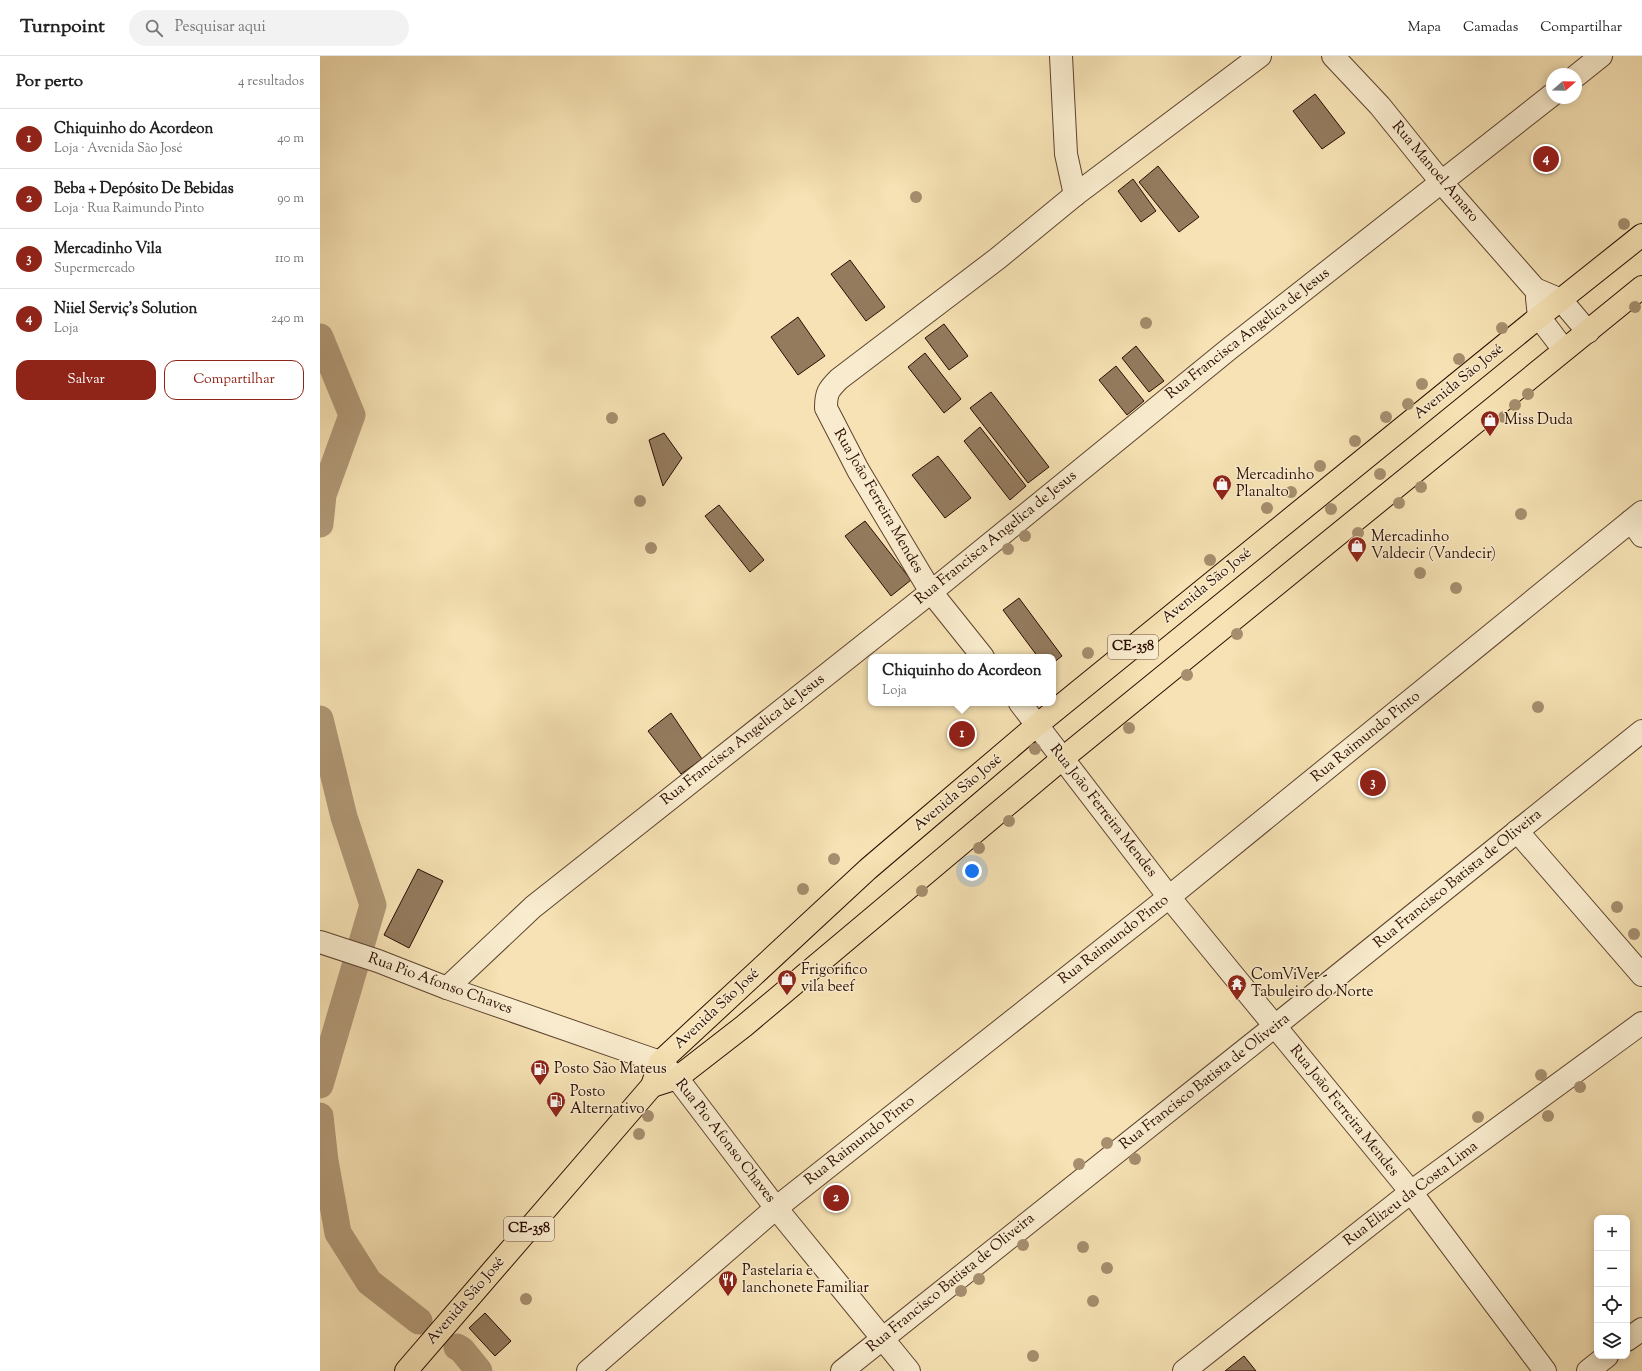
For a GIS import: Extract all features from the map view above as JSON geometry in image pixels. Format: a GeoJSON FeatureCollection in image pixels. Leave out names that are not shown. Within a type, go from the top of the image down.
{"type":"FeatureCollection","features":[{"type":"Feature","properties":{"kind":"main road","name":"Avenida São José"},"geometry":{"type":"LineString","coordinates":[[406,1371],[652,1086],[660,1062],[868,869],[1037,725],[1642,235]]}},
{"type":"Feature","properties":{"kind":"main road","name":"Avenida São José"},"geometry":{"type":"LineString","coordinates":[[652,1086],[677,1078],[744,1026],[1062,759],[1642,287]]}},
{"type":"Feature","properties":{"kind":"street"},"geometry":{"type":"LineString","coordinates":[[1061,56],[1066,154],[1075,195]]}},
{"type":"Feature","properties":{"kind":"street","name":"Rua João Ferreira Mendes"},"geometry":{"type":"LineString","coordinates":[[981,654],[931,592],[858,470],[826,408],[826,398],[829,389],[839,379],[997,259],[1075,195],[1260,56]]}},
{"type":"Feature","properties":{"kind":"street","name":"Rua Manoel Amaro"},"geometry":{"type":"LineString","coordinates":[[1333,56],[1380,106],[1442,183],[1535,289],[1561,300],[1588,332]]}},
{"type":"Feature","properties":{"kind":"street"},"geometry":{"type":"LineString","coordinates":[[1582,71],[1601,56]]}},
{"type":"Feature","properties":{"kind":"street","name":"Rua Francisca Angelica de Jesus"},"geometry":{"type":"LineString","coordinates":[[447,988],[533,907],[931,592],[1229,348],[1442,183],[1546,100]]}},
{"type":"Feature","properties":{"kind":"street"},"geometry":{"type":"LineString","coordinates":[[1535,289],[1539,317],[1564,350]]}},
{"type":"Feature","properties":{"kind":"street","name":"Rua Raimundo Pinto"},"geometry":{"type":"LineString","coordinates":[[588,1371],[776,1208],[1170,897],[1638,523]]}},
{"type":"Feature","properties":{"kind":"street","name":"Rua João Ferreira Mendes"},"geometry":{"type":"LineString","coordinates":[[1022,706],[1170,897],[1411,1192],[1545,1371]]}},
{"type":"Feature","properties":{"kind":"street","name":"Rua Francisco Batista de Oliveira"},"geometry":{"type":"LineString","coordinates":[[842,1371],[1642,731]]}},
{"type":"Feature","properties":{"kind":"street"},"geometry":{"type":"LineString","coordinates":[[1517,831],[1642,975]]}},
{"type":"Feature","properties":{"kind":"street","name":"Rua Pio Afonso Chaves"},"geometry":{"type":"LineString","coordinates":[[322,943],[378,961],[447,988],[660,1062],[677,1078],[776,1208],[909,1371]]}},
{"type":"Feature","properties":{"kind":"street","name":"Rua Elizeu da Costa Lima"},"geometry":{"type":"LineString","coordinates":[[1184,1371],[1411,1192],[1642,1023]]}},
{"type":"Feature","properties":{"kind":"street"},"geometry":{"type":"LineString","coordinates":[[1630,1338],[1642,1329]]}},
{"type":"Feature","properties":{"kind":"street"},"geometry":{"type":"LineString","coordinates":[[1588,1371],[1603,1359]]}},
{"type":"Feature","properties":{"kind":"building"},"geometry":{"type":"Polygon","coordinates":[[[1315,94],[1345,133],[1322,149],[1293,111],[1315,94]]]}},
{"type":"Feature","properties":{"kind":"building"},"geometry":{"type":"Polygon","coordinates":[[[1158,166],[1199,217],[1179,232],[1139,182],[1158,166]]]}},
{"type":"Feature","properties":{"kind":"building"},"geometry":{"type":"Polygon","coordinates":[[[1133,179],[1156,211],[1141,222],[1118,191],[1133,179]]]}},
{"type":"Feature","properties":{"kind":"building"},"geometry":{"type":"Polygon","coordinates":[[[850,260],[885,307],[866,321],[831,274],[850,260]]]}},
{"type":"Feature","properties":{"kind":"building"},"geometry":{"type":"Polygon","coordinates":[[[798,317],[825,356],[798,375],[771,337],[798,317]]]}},
{"type":"Feature","properties":{"kind":"building"},"geometry":{"type":"Polygon","coordinates":[[[944,324],[968,356],[949,370],[925,338],[944,324]]]}},
{"type":"Feature","properties":{"kind":"building"},"geometry":{"type":"Polygon","coordinates":[[[1136,346],[1164,381],[1149,392],[1122,358],[1136,346]]]}},
{"type":"Feature","properties":{"kind":"building"},"geometry":{"type":"Polygon","coordinates":[[[925,353],[961,399],[944,413],[908,367],[925,353]]]}},
{"type":"Feature","properties":{"kind":"building"},"geometry":{"type":"Polygon","coordinates":[[[1116,366],[1144,401],[1127,415],[1099,380],[1116,366]]]}},
{"type":"Feature","properties":{"kind":"building"},"geometry":{"type":"Polygon","coordinates":[[[991,392],[1049,467],[1028,483],[970,408],[991,392]]]}},
{"type":"Feature","properties":{"kind":"building"},"geometry":{"type":"Polygon","coordinates":[[[980,427],[1026,486],[1010,500],[964,441],[980,427]]]}},
{"type":"Feature","properties":{"kind":"building"},"geometry":{"type":"Polygon","coordinates":[[[664,433],[682,458],[663,486],[649,440],[664,433]]]}},
{"type":"Feature","properties":{"kind":"building"},"geometry":{"type":"Polygon","coordinates":[[[938,456],[971,498],[945,518],[912,475],[938,456]]]}},
{"type":"Feature","properties":{"kind":"building"},"geometry":{"type":"Polygon","coordinates":[[[719,505],[764,560],[750,572],[705,516],[719,505]]]}},
{"type":"Feature","properties":{"kind":"building"},"geometry":{"type":"Polygon","coordinates":[[[865,521],[911,580],[891,596],[845,536],[865,521]]]}},
{"type":"Feature","properties":{"kind":"building"},"geometry":{"type":"Polygon","coordinates":[[[1019,598],[1062,656],[1056,661],[1056,654],[1036,654],[1003,610],[1019,598]]]}},
{"type":"Feature","properties":{"kind":"building"},"geometry":{"type":"Polygon","coordinates":[[[671,713],[702,759],[681,774],[648,731],[671,713]]]}},
{"type":"Feature","properties":{"kind":"building"},"geometry":{"type":"Polygon","coordinates":[[[418,869],[443,881],[409,948],[384,935],[418,869]]]}},
{"type":"Feature","properties":{"kind":"building"},"geometry":{"type":"Polygon","coordinates":[[[485,1313],[511,1341],[495,1356],[469,1328],[485,1313]]]}},
{"type":"Feature","properties":{"kind":"building"},"geometry":{"type":"Polygon","coordinates":[[[1244,1356],[1256,1371],[1225,1371],[1244,1356]]]}},
{"type":"Feature","properties":{"kind":"waterway"},"geometry":{"type":"LineString","coordinates":[[320,337],[352,415],[323,495],[320,524]]}},
{"type":"Feature","properties":{"kind":"waterway"},"geometry":{"type":"LineString","coordinates":[[320,719],[344,817],[373,905],[320,1085]]}},
{"type":"Feature","properties":{"kind":"waterway"},"geometry":{"type":"LineString","coordinates":[[320,1116],[325,1161],[338,1233],[369,1282],[419,1321]]}},
{"type":"Feature","properties":{"kind":"waterway"},"geometry":{"type":"LineString","coordinates":[[457,1347],[462,1350],[479,1371]]}},
{"type":"Feature","properties":{"kind":"place","name":"Niiel Serviç's Solution"},"geometry":{"type":"Point","coordinates":[1546,159]}},
{"type":"Feature","properties":{"kind":"place","name":"Miss Duda"},"geometry":{"type":"Point","coordinates":[1490,437]}},
{"type":"Feature","properties":{"kind":"place","name":"Mercadinho Planalto"},"geometry":{"type":"Point","coordinates":[1222,501]}},
{"type":"Feature","properties":{"kind":"place","name":"Mercadinho Valdecir (Vandecir)"},"geometry":{"type":"Point","coordinates":[1357,563]}},
{"type":"Feature","properties":{"kind":"place","name":"Chiquinho do Acordeon"},"geometry":{"type":"Point","coordinates":[962,734]}},
{"type":"Feature","properties":{"kind":"place","name":"Mercadinho Vila"},"geometry":{"type":"Point","coordinates":[1373,783]}},
{"type":"Feature","properties":{"kind":"place","name":"Frigorifico vila beef"},"geometry":{"type":"Point","coordinates":[787,996]}},
{"type":"Feature","properties":{"kind":"place","name":"ComViVer - Tabuleiro do Norte"},"geometry":{"type":"Point","coordinates":[1237,1001]}},
{"type":"Feature","properties":{"kind":"place","name":"Posto São Mateus"},"geometry":{"type":"Point","coordinates":[540,1086]}},
{"type":"Feature","properties":{"kind":"place","name":"Posto Alternativo"},"geometry":{"type":"Point","coordinates":[556,1118]}},
{"type":"Feature","properties":{"kind":"place","name":"Beba + Depósito De Bebidas"},"geometry":{"type":"Point","coordinates":[836,1198]}},
{"type":"Feature","properties":{"kind":"place","name":"Pastelaria e lanchonete Familiar"},"geometry":{"type":"Point","coordinates":[728,1297]}}]}
